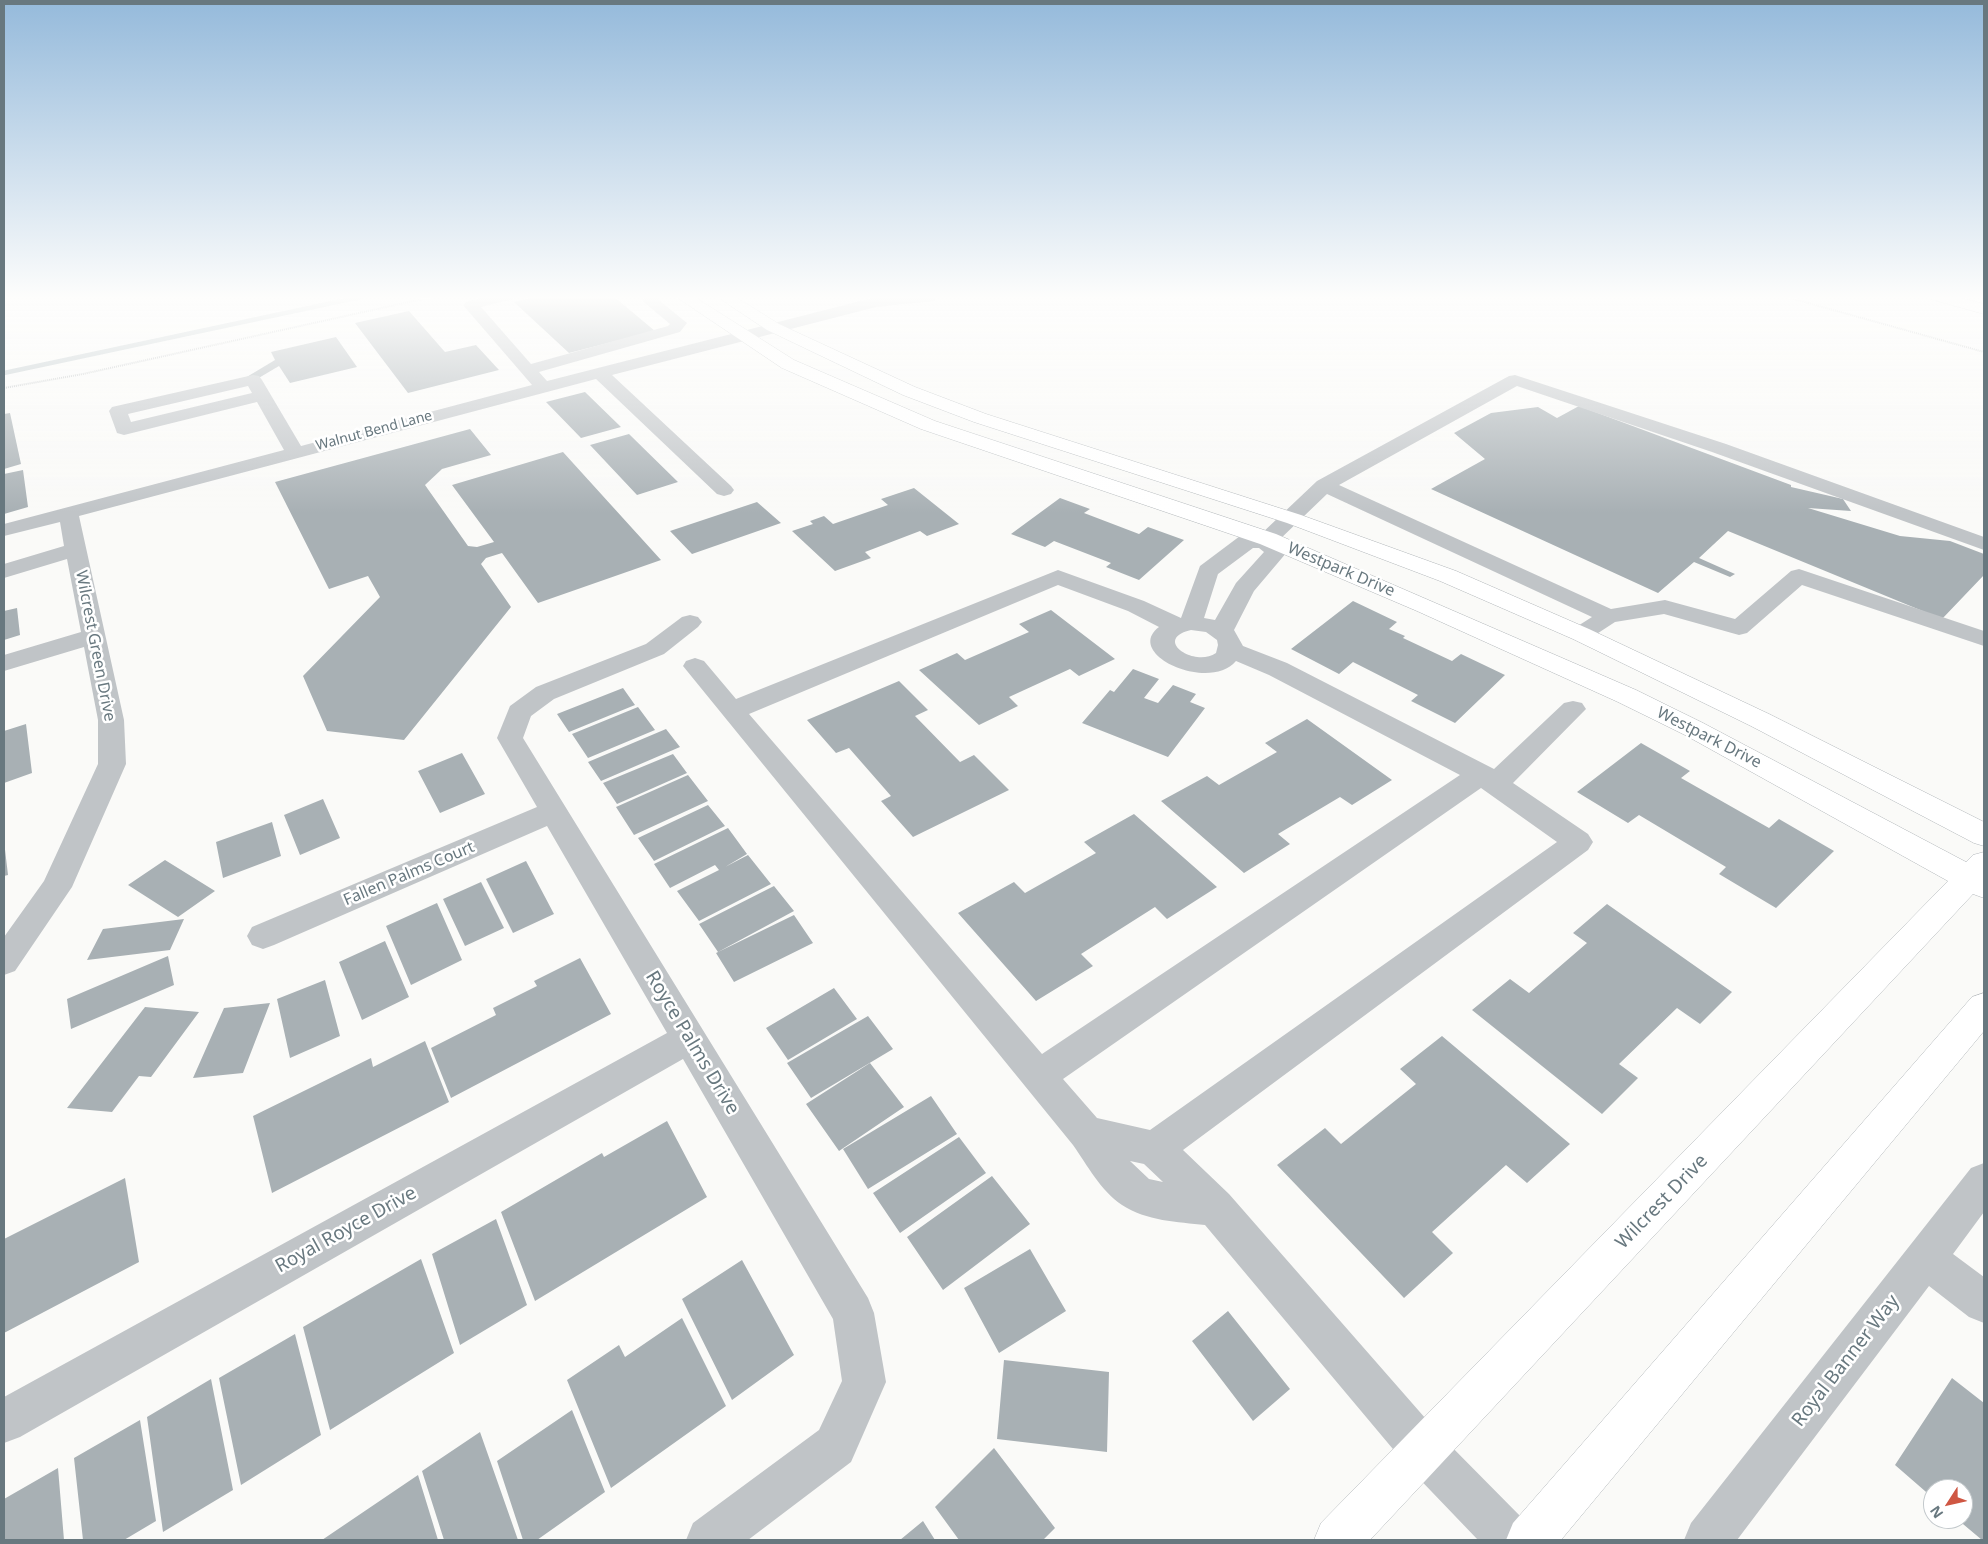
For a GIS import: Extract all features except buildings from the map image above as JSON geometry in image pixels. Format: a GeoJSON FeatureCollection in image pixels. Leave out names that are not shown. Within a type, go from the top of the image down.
{"type":"FeatureCollection","features":[{"type":"Feature","properties":{"kind":"main road","name":"Westpark Drive"},"geometry":{"type":"LineString","coordinates":[[797,368],[928,425],[1267,540],[1408,599],[1627,696],[1980,875]]}},
{"type":"Feature","properties":{"kind":"main road","name":"Westpark Drive"},"geometry":{"type":"LineString","coordinates":[[860,368],[909,391],[980,418],[1203,488],[1448,576],[1581,634],[1760,720],[1984,835]]}},
{"type":"Feature","properties":{"kind":"main road"},"geometry":{"type":"LineString","coordinates":[[879,405],[909,391]]}},
{"type":"Feature","properties":{"kind":"main road"},"geometry":{"type":"LineString","coordinates":[[1050,466],[1074,449]]}},
{"type":"Feature","properties":{"kind":"main road"},"geometry":{"type":"LineString","coordinates":[[1581,634],[1588,652],[1599,670],[1627,696]]}},
{"type":"Feature","properties":{"kind":"main road","name":"Wilcrest Drive"},"geometry":{"type":"LineString","coordinates":[[1338,1540],[1980,875]]}},
{"type":"Feature","properties":{"kind":"main road"},"geometry":{"type":"LineString","coordinates":[[1530,1540],[1984,1007]]}},
{"type":"Feature","properties":{"kind":"street"},"geometry":{"type":"LineString","coordinates":[[535,368],[528,370],[542,387]]}},
{"type":"Feature","properties":{"kind":"street","name":"Walnut Bend Lane"},"geometry":{"type":"LineString","coordinates":[[4,530],[614,368]]}},
{"type":"Feature","properties":{"kind":"street"},"geometry":{"type":"LineString","coordinates":[[599,372],[724,490]]}},
{"type":"Feature","properties":{"kind":"street"},"geometry":{"type":"LineString","coordinates":[[262,396],[124,429],[118,411],[253,380],[295,452]]}},
{"type":"Feature","properties":{"kind":"street"},"geometry":{"type":"LineString","coordinates":[[1267,540],[1276,552],[1244,588],[1226,641],[1228,656],[1213,665],[1188,664],[1168,654],[1163,647],[1164,633],[1183,625],[1208,571],[1248,541],[1267,540],[1324,485],[1515,380],[1719,448],[1984,544]]}},
{"type":"Feature","properties":{"kind":"street"},"geometry":{"type":"LineString","coordinates":[[1324,485],[1608,616]]}},
{"type":"Feature","properties":{"kind":"street","name":"Wilcrest Green Drive"},"geometry":{"type":"LineString","coordinates":[[4,962],[58,887],[112,764],[111,720],[68,512]]}},
{"type":"Feature","properties":{"kind":"street"},"geometry":{"type":"LineString","coordinates":[[4,571],[76,550]]}},
{"type":"Feature","properties":{"kind":"street"},"geometry":{"type":"LineString","coordinates":[[1581,634],[1597,626],[1608,616],[1665,606],[1739,628],[1799,576],[1984,639]]}},
{"type":"Feature","properties":{"kind":"street"},"geometry":{"type":"LineString","coordinates":[[732,711],[1058,577],[1183,625],[1212,627],[1226,641],[1488,779],[1578,842],[1154,1149]]}},
{"type":"Feature","properties":{"kind":"street","name":"Royce Palms Drive"},"geometry":{"type":"LineString","coordinates":[[690,622],[655,650],[545,693],[519,712],[510,738],[853,1313],[864,1382],[835,1446],[710,1540]]}},
{"type":"Feature","properties":{"kind":"street"},"geometry":{"type":"LineString","coordinates":[[4,663],[94,636]]}},
{"type":"Feature","properties":{"kind":"street"},"geometry":{"type":"LineString","coordinates":[[695,666],[1039,1076],[1123,1181],[1141,1195],[1174,1202],[1215,1207]]}},
{"type":"Feature","properties":{"kind":"street"},"geometry":{"type":"LineString","coordinates":[[1039,1076],[1488,779],[1572,708]]}},
{"type":"Feature","properties":{"kind":"street","name":"Fallen Palms Court"},"geometry":{"type":"LineString","coordinates":[[263,936],[554,811]]}},
{"type":"Feature","properties":{"kind":"street","name":"Royal Royce Drive"},"geometry":{"type":"LineString","coordinates":[[4,1421],[689,1038]]}},
{"type":"Feature","properties":{"kind":"street"},"geometry":{"type":"LineString","coordinates":[[1086,1133],[1154,1149],[1215,1207],[1424,1451],[1510,1540]]}},
{"type":"Feature","properties":{"kind":"street","name":"Royal Banner Way"},"geometry":{"type":"LineString","coordinates":[[1708,1540],[1984,1181]]}},
{"type":"Feature","properties":{"kind":"street"},"geometry":{"type":"LineString","coordinates":[[1925,1258],[1984,1302]]}},
{"type":"Feature","properties":{"kind":"path"},"geometry":{"type":"LineString","coordinates":[[4,388],[110,368]]}},
{"type":"Feature","properties":{"kind":"waterway"},"geometry":{"type":"LineString","coordinates":[[4,373],[27,368]]}}]}
